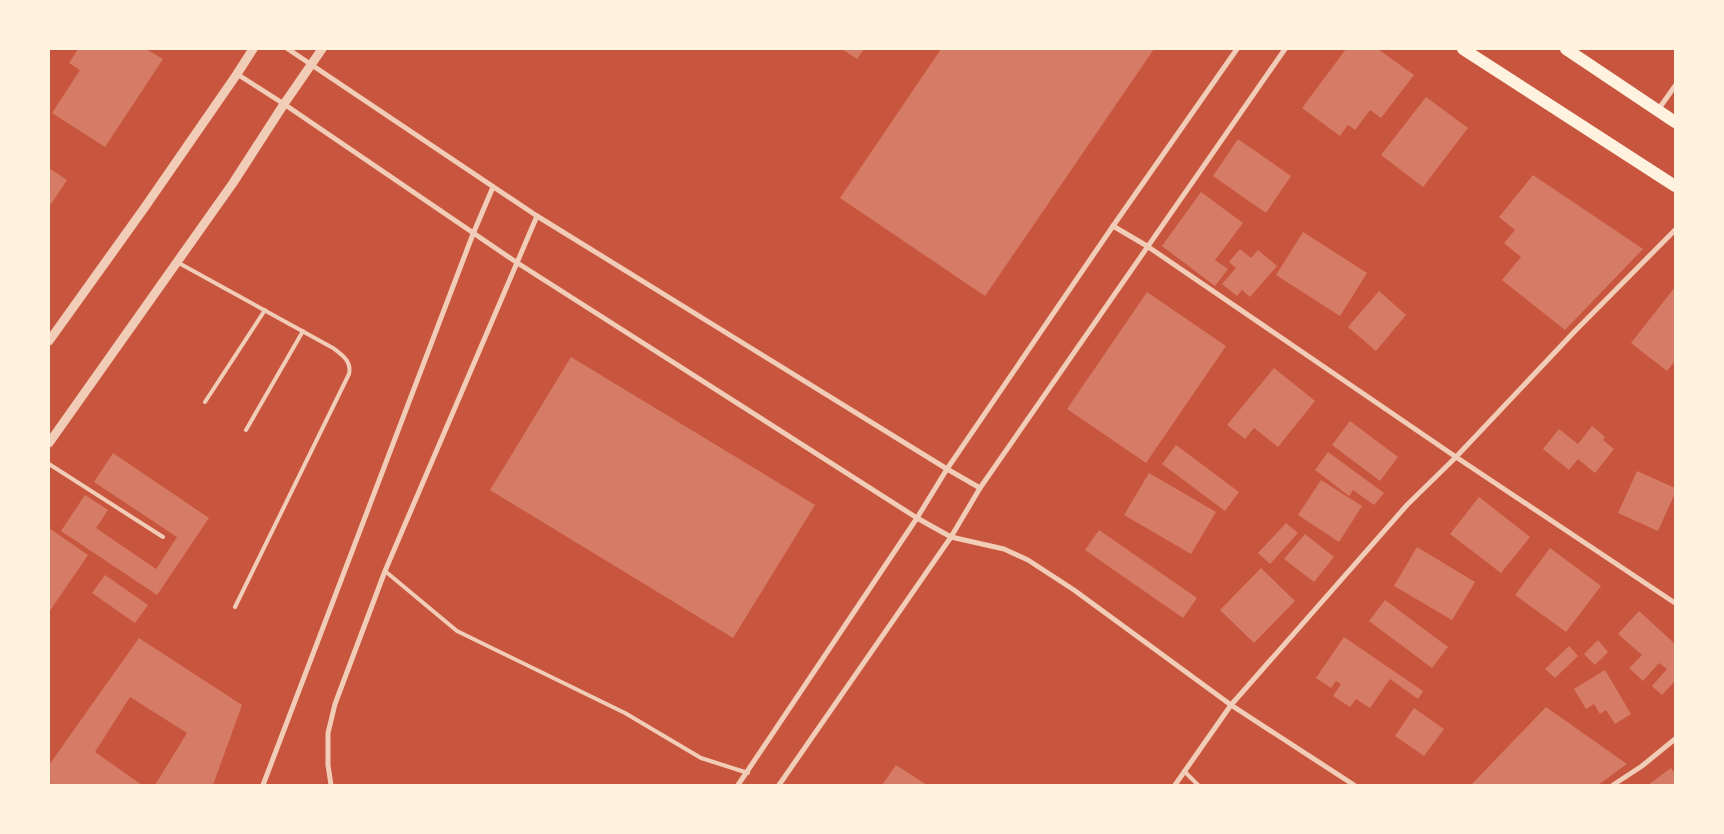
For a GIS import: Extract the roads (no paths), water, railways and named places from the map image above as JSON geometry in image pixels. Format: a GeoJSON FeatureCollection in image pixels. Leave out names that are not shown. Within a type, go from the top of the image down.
{"type":"FeatureCollection","features":[{"type":"Feature","properties":{"kind":"main road"},"geometry":{"type":"LineString","coordinates":[[1463,49],[1675,186]]}},
{"type":"Feature","properties":{"kind":"main road"},"geometry":{"type":"LineString","coordinates":[[1566,49],[1675,122]]}},
{"type":"Feature","properties":{"kind":"street"},"geometry":{"type":"LineString","coordinates":[[49,342],[253,49]]}},
{"type":"Feature","properties":{"kind":"street"},"geometry":{"type":"LineString","coordinates":[[288,49],[537,216],[980,488]]}},
{"type":"Feature","properties":{"kind":"street"},"geometry":{"type":"LineString","coordinates":[[49,443],[233,182],[322,49]]}},
{"type":"Feature","properties":{"kind":"street"},"geometry":{"type":"LineString","coordinates":[[738,785],[748,773],[917,518],[947,469],[1237,49]]}},
{"type":"Feature","properties":{"kind":"street"},"geometry":{"type":"LineString","coordinates":[[779,785],[952,537],[980,488],[1285,49]]}},
{"type":"Feature","properties":{"kind":"street"},"geometry":{"type":"LineString","coordinates":[[237,74],[284,104],[473,234],[917,518],[952,537],[1004,549],[1028,560],[1074,590],[1232,705],[1354,785]]}},
{"type":"Feature","properties":{"kind":"street"},"geometry":{"type":"LineString","coordinates":[[1658,110],[1675,86]]}},
{"type":"Feature","properties":{"kind":"street"},"geometry":{"type":"LineString","coordinates":[[263,785],[473,234],[493,187]]}},
{"type":"Feature","properties":{"kind":"street"},"geometry":{"type":"LineString","coordinates":[[331,785],[328,765],[328,733],[335,704],[386,571],[537,216]]}},
{"type":"Feature","properties":{"kind":"street"},"geometry":{"type":"LineString","coordinates":[[1113,226],[1147,246],[1456,457],[1675,603]]}},
{"type":"Feature","properties":{"kind":"street"},"geometry":{"type":"LineString","coordinates":[[1175,785],[1232,705],[1407,505],[1456,457],[1575,331],[1675,230]]}},
{"type":"Feature","properties":{"kind":"street"},"geometry":{"type":"LineString","coordinates":[[1613,785],[1642,766],[1675,739]]}},
{"type":"Feature","properties":{"kind":"lane"},"geometry":{"type":"LineString","coordinates":[[177,262],[333,348],[348,360],[350,368],[349,374],[236,607]]}},
{"type":"Feature","properties":{"kind":"lane"},"geometry":{"type":"LineString","coordinates":[[205,402],[265,310]]}},
{"type":"Feature","properties":{"kind":"lane"},"geometry":{"type":"LineString","coordinates":[[246,430],[303,331]]}},
{"type":"Feature","properties":{"kind":"lane"},"geometry":{"type":"LineString","coordinates":[[49,464],[163,537]]}},
{"type":"Feature","properties":{"kind":"lane"},"geometry":{"type":"LineString","coordinates":[[386,571],[458,631],[625,713],[701,758],[748,773]]}},
{"type":"Feature","properties":{"kind":"lane"},"geometry":{"type":"LineString","coordinates":[[1184,771],[1198,785]]}}]}
